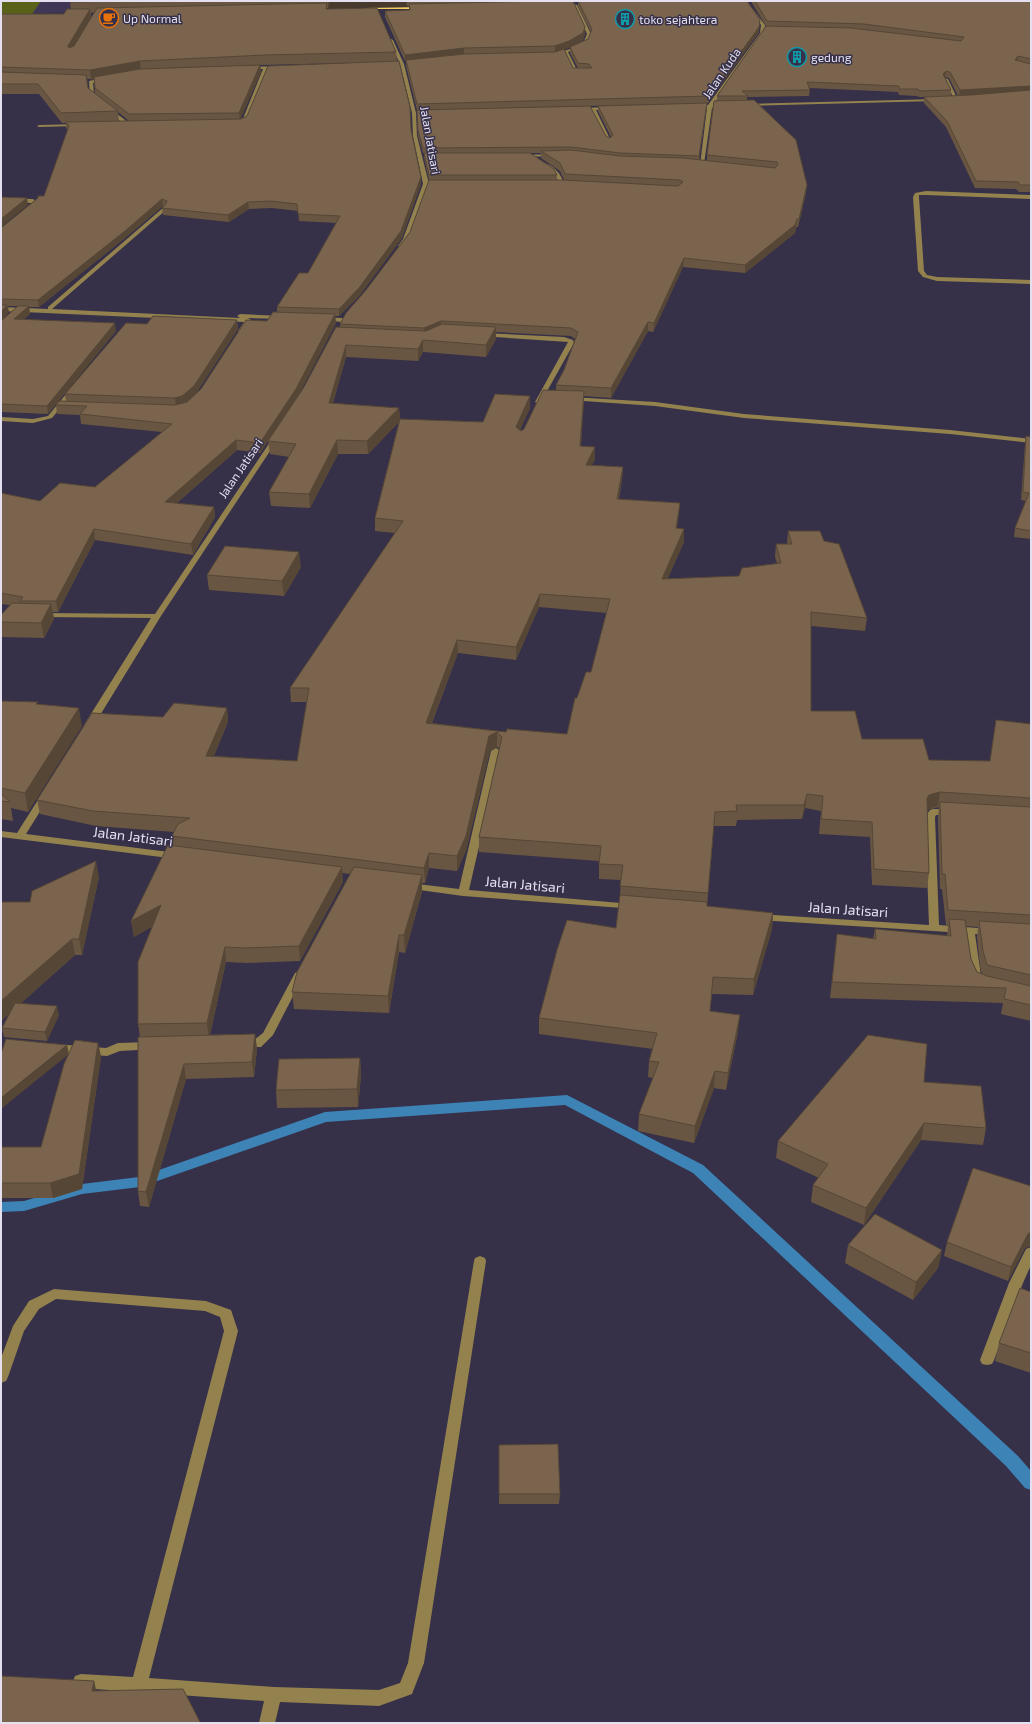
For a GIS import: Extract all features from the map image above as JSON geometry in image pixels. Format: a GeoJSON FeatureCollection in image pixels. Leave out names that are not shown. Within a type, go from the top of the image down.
{"type":"FeatureCollection","features":[{"type":"Feature","properties":{"kind":"main road"},"geometry":{"type":"LineString","coordinates":[[731,2],[758,1]]}},
{"type":"Feature","properties":{"kind":"main road"},"geometry":{"type":"LineString","coordinates":[[567,5],[583,4]]}},
{"type":"Feature","properties":{"kind":"main road"},"geometry":{"type":"LineString","coordinates":[[355,10],[425,8]]}},
{"type":"Feature","properties":{"kind":"street"},"geometry":{"type":"LineString","coordinates":[[747,1],[763,25],[763,29],[770,29]]}},
{"type":"Feature","properties":{"kind":"street"},"geometry":{"type":"LineString","coordinates":[[548,55],[566,52],[586,42],[589,34],[575,5]]}},
{"type":"Feature","properties":{"kind":"street"},"geometry":{"type":"LineString","coordinates":[[378,9],[381,16]]}},
{"type":"Feature","properties":{"kind":"street","name":"Jalan Kuda"},"geometry":{"type":"LineString","coordinates":[[702,164],[710,106],[762,33],[763,29]]}},
{"type":"Feature","properties":{"kind":"street","name":"Jalan Jatisari"},"geometry":{"type":"LineString","coordinates":[[390,36],[402,64],[414,113],[415,136],[426,184],[406,238],[398,250]]}},
{"type":"Feature","properties":{"kind":"street"},"geometry":{"type":"LineString","coordinates":[[566,52],[575,71],[589,72]]}},
{"type":"Feature","properties":{"kind":"street"},"geometry":{"type":"LineString","coordinates":[[394,64],[409,63]]}},
{"type":"Feature","properties":{"kind":"street"},"geometry":{"type":"LineString","coordinates":[[230,124],[244,122],[266,67]]}},
{"type":"Feature","properties":{"kind":"street"},"geometry":{"type":"LineString","coordinates":[[242,68],[290,67]]}},
{"type":"Feature","properties":{"kind":"street"},"geometry":{"type":"LineString","coordinates":[[83,82],[91,82],[113,77]]}},
{"type":"Feature","properties":{"kind":"street"},"geometry":{"type":"LineString","coordinates":[[946,79],[956,99]]}},
{"type":"Feature","properties":{"kind":"street"},"geometry":{"type":"LineString","coordinates":[[91,82],[92,96],[127,124]]}},
{"type":"Feature","properties":{"kind":"street"},"geometry":{"type":"LineString","coordinates":[[737,106],[941,99]]}},
{"type":"Feature","properties":{"kind":"street"},"geometry":{"type":"LineString","coordinates":[[949,99],[963,99]]}},
{"type":"Feature","properties":{"kind":"street"},"geometry":{"type":"LineString","coordinates":[[687,107],[730,106]]}},
{"type":"Feature","properties":{"kind":"street"},"geometry":{"type":"LineString","coordinates":[[570,109],[617,108]]}},
{"type":"Feature","properties":{"kind":"street"},"geometry":{"type":"LineString","coordinates":[[594,109],[609,141]]}},
{"type":"Feature","properties":{"kind":"street"},"geometry":{"type":"LineString","coordinates":[[414,113],[422,113]]}},
{"type":"Feature","properties":{"kind":"street"},"geometry":{"type":"LineString","coordinates":[[119,125],[134,124]]}},
{"type":"Feature","properties":{"kind":"street"},"geometry":{"type":"LineString","coordinates":[[38,126],[83,125]]}},
{"type":"Feature","properties":{"kind":"street"},"geometry":{"type":"LineString","coordinates":[[517,156],[563,155]]}},
{"type":"Feature","properties":{"kind":"street"},"geometry":{"type":"LineString","coordinates":[[420,156],[427,156]]}},
{"type":"Feature","properties":{"kind":"street"},"geometry":{"type":"LineString","coordinates":[[532,156],[557,172],[562,184]]}},
{"type":"Feature","properties":{"kind":"street"},"geometry":{"type":"LineString","coordinates":[[695,164],[709,165]]}},
{"type":"Feature","properties":{"kind":"street"},"geometry":{"type":"LineString","coordinates":[[426,184],[434,184]]}},
{"type":"Feature","properties":{"kind":"street"},"geometry":{"type":"LineString","coordinates":[[555,184],[570,184]]}},
{"type":"Feature","properties":{"kind":"street"},"geometry":{"type":"LineString","coordinates":[[1031,199],[926,193],[917,194],[916,197],[921,271],[925,276],[937,279],[1031,282]]}},
{"type":"Feature","properties":{"kind":"street"},"geometry":{"type":"LineString","coordinates":[[1,200],[25,200],[35,202],[33,207],[23,215]]}},
{"type":"Feature","properties":{"kind":"street"},"geometry":{"type":"LineString","coordinates":[[164,209],[50,308],[287,318]]}},
{"type":"Feature","properties":{"kind":"street"},"geometry":{"type":"LineString","coordinates":[[1,309],[248,320],[235,339]]}},
{"type":"Feature","properties":{"kind":"street"},"geometry":{"type":"LineString","coordinates":[[12,316],[17,310]]}},
{"type":"Feature","properties":{"kind":"street"},"geometry":{"type":"LineString","coordinates":[[130,321],[135,315]]}},
{"type":"Feature","properties":{"kind":"street"},"geometry":{"type":"LineString","coordinates":[[319,319],[345,317],[337,331]]}},
{"type":"Feature","properties":{"kind":"street"},"geometry":{"type":"LineString","coordinates":[[472,334],[570,340],[571,343],[544,397],[534,411]]}},
{"type":"Feature","properties":{"kind":"street"},"geometry":{"type":"LineString","coordinates":[[1,418],[36,421],[46,419],[50,417],[77,384]]}},
{"type":"Feature","properties":{"kind":"street"},"geometry":{"type":"LineString","coordinates":[[563,398],[655,404],[744,416],[950,432],[1031,442]]}},
{"type":"Feature","properties":{"kind":"street"},"geometry":{"type":"LineString","coordinates":[[58,407],[66,408]]}},
{"type":"Feature","properties":{"kind":"street","name":"Jalan Jatisari"},"geometry":{"type":"LineString","coordinates":[[86,729],[157,616],[280,432]]}},
{"type":"Feature","properties":{"kind":"street"},"geometry":{"type":"LineString","coordinates":[[32,615],[157,616]]}},
{"type":"Feature","properties":{"kind":"street"},"geometry":{"type":"LineString","coordinates":[[463,893],[496,751]]}},
{"type":"Feature","properties":{"kind":"street"},"geometry":{"type":"LineString","coordinates":[[20,836],[49,789]]}},
{"type":"Feature","properties":{"kind":"street"},"geometry":{"type":"LineString","coordinates":[[934,928],[930,813],[938,811],[961,812]]}},
{"type":"Feature","properties":{"kind":"street","name":"Jalan Jatisari"},"geometry":{"type":"LineString","coordinates":[[1,834],[185,857]]}},
{"type":"Feature","properties":{"kind":"street","name":"Jalan Jatisari"},"geometry":{"type":"LineString","coordinates":[[398,885],[463,893],[642,908]]}},
{"type":"Feature","properties":{"kind":"street","name":"Jalan Jatisari"},"geometry":{"type":"LineString","coordinates":[[751,916],[1000,933]]}},
{"type":"Feature","properties":{"kind":"street"},"geometry":{"type":"LineString","coordinates":[[969,931],[972,955],[979,984]]}},
{"type":"Feature","properties":{"kind":"street"},"geometry":{"type":"LineString","coordinates":[[234,1044],[257,1044],[267,1035],[307,960]]}},
{"type":"Feature","properties":{"kind":"street"},"geometry":{"type":"LineString","coordinates":[[46,1047],[107,1052],[118,1047],[165,1046]]}},
{"type":"Feature","properties":{"kind":"street"},"geometry":{"type":"LineString","coordinates":[[987,1360],[1016,1283],[1031,1252]]}},
{"type":"Feature","properties":{"kind":"street"},"geometry":{"type":"LineString","coordinates":[[70,1681],[274,1694],[379,1698],[406,1689],[416,1664],[480,1261]]}},
{"type":"Feature","properties":{"kind":"street"},"geometry":{"type":"LineString","coordinates":[[1,1377],[18,1330],[34,1305],[54,1294],[206,1306],[226,1314],[232,1331],[138,1685]]}},
{"type":"Feature","properties":{"kind":"street"},"geometry":{"type":"LineString","coordinates":[[267,1723],[274,1694]]}},
{"type":"Feature","properties":{"kind":"shaded area"},"geometry":{"type":"Polygon","coordinates":[[[1,1],[201,1],[80,12],[1,14],[1,1]]]}},
{"type":"Feature","properties":{"kind":"shaded area"},"geometry":{"type":"Polygon","coordinates":[[[207,1],[546,1],[548,4],[208,11],[207,1]]]}},
{"type":"Feature","properties":{"kind":"green space"},"geometry":{"type":"Polygon","coordinates":[[[1,1],[41,1],[32,14],[1,14],[1,1]]]}},
{"type":"Feature","properties":{"kind":"building"},"geometry":{"type":"Polygon","coordinates":[[[71,1],[130,1],[70,2],[71,1]]]}},
{"type":"Feature","properties":{"kind":"building"},"geometry":{"type":"Polygon","coordinates":[[[573,1],[585,27],[583,33],[569,41],[555,46],[464,48],[405,55],[385,11],[410,10],[409,4],[573,1]]]}},
{"type":"Feature","properties":{"kind":"building"},"geometry":{"type":"Polygon","coordinates":[[[578,1],[747,1],[760,20],[759,27],[709,96],[417,104],[406,60],[464,54],[555,52],[564,49],[573,68],[592,68],[589,64],[578,63],[570,47],[588,39],[592,29],[578,1]]]}},
{"type":"Feature","properties":{"kind":"building"},"geometry":{"type":"Polygon","coordinates":[[[755,1],[1031,1],[1031,59],[1018,56],[1015,60],[1031,64],[1031,86],[960,90],[950,72],[946,71],[943,74],[951,90],[919,91],[918,89],[899,89],[899,86],[807,82],[810,90],[742,91],[748,96],[717,96],[766,26],[851,28],[961,41],[964,37],[864,24],[767,21],[755,1]]]}},
{"type":"Feature","properties":{"kind":"building"},"geometry":{"type":"Polygon","coordinates":[[[327,3],[326,9],[377,8],[396,52],[265,55],[140,61],[90,70],[1,67],[1,14],[64,14],[67,9],[90,9],[68,46],[69,48],[74,46],[97,8],[327,3]]]}},
{"type":"Feature","properties":{"kind":"building"},"geometry":{"type":"Polygon","coordinates":[[[399,61],[410,107],[411,130],[421,177],[401,231],[359,288],[339,309],[277,307],[299,273],[308,273],[340,216],[298,214],[297,204],[271,201],[248,202],[228,215],[162,208],[167,201],[162,199],[125,231],[38,300],[1,299],[1,228],[38,198],[38,196],[44,196],[69,126],[66,122],[241,119],[247,116],[268,66],[399,61]]]}},
{"type":"Feature","properties":{"kind":"building"},"geometry":{"type":"Polygon","coordinates":[[[260,65],[239,113],[129,114],[95,88],[94,77],[140,69],[260,65]]]}},
{"type":"Feature","properties":{"kind":"building"},"geometry":{"type":"Polygon","coordinates":[[[1,72],[86,75],[88,88],[118,111],[61,113],[38,84],[1,84],[1,72]]]}},
{"type":"Feature","properties":{"kind":"building"},"geometry":{"type":"Polygon","coordinates":[[[1031,90],[1031,185],[1020,185],[1018,182],[976,181],[947,121],[924,97],[971,95],[1031,90]]]}},
{"type":"Feature","properties":{"kind":"building"},"geometry":{"type":"Polygon","coordinates":[[[754,100],[796,140],[807,185],[799,219],[797,219],[795,225],[745,265],[684,258],[654,323],[648,322],[611,388],[556,385],[564,370],[578,332],[571,328],[441,321],[424,328],[340,324],[346,313],[366,290],[410,232],[429,180],[562,180],[678,186],[683,182],[680,180],[565,174],[560,163],[541,151],[571,150],[620,156],[683,158],[775,168],[778,165],[777,162],[707,155],[714,101],[754,100]]]}},
{"type":"Feature","properties":{"kind":"building"},"geometry":{"type":"Polygon","coordinates":[[[707,103],[699,156],[620,153],[571,147],[423,148],[418,130],[417,110],[590,106],[606,136],[610,138],[613,135],[598,106],[707,103]]]}},
{"type":"Feature","properties":{"kind":"building"},"geometry":{"type":"Polygon","coordinates":[[[424,153],[530,153],[554,169],[557,175],[429,175],[424,153]]]}},
{"type":"Feature","properties":{"kind":"building"},"geometry":{"type":"Polygon","coordinates":[[[1,197],[27,198],[1,219],[1,197]]]}},
{"type":"Feature","properties":{"kind":"building"},"geometry":{"type":"Polygon","coordinates":[[[1,305],[7,305],[1,312],[1,305]]]}},
{"type":"Feature","properties":{"kind":"building"},"geometry":{"type":"Polygon","coordinates":[[[18,306],[29,306],[14,319],[115,323],[47,406],[1,404],[1,321],[18,306]]]}},
{"type":"Feature","properties":{"kind":"building"},"geometry":{"type":"Polygon","coordinates":[[[273,312],[335,314],[296,389],[260,443],[236,440],[165,502],[214,507],[191,544],[94,529],[56,601],[20,601],[23,597],[1,593],[1,493],[40,501],[60,483],[95,487],[172,424],[80,414],[87,406],[56,405],[59,401],[175,405],[187,402],[201,389],[246,320],[267,321],[273,312]]]}},
{"type":"Feature","properties":{"kind":"building"},"geometry":{"type":"Polygon","coordinates":[[[153,316],[237,320],[194,386],[182,396],[175,398],[65,394],[126,323],[147,324],[153,316]]]}},
{"type":"Feature","properties":{"kind":"building"},"geometry":{"type":"Polygon","coordinates":[[[442,324],[496,327],[486,345],[423,340],[418,349],[346,345],[329,403],[399,408],[367,441],[337,440],[309,494],[269,492],[296,444],[268,441],[304,387],[336,327],[426,331],[442,324]]]}},
{"type":"Feature","properties":{"kind":"building"},"geometry":{"type":"Polygon","coordinates":[[[543,390],[584,391],[580,446],[595,447],[586,465],[623,467],[617,499],[680,503],[676,528],[684,529],[662,579],[739,576],[742,568],[781,563],[776,544],[792,544],[788,531],[820,531],[824,541],[839,544],[867,618],[811,612],[811,711],[855,711],[862,739],[923,739],[929,760],[990,761],[996,720],[1031,724],[1031,798],[940,792],[929,795],[927,798],[929,873],[874,869],[872,822],[821,819],[823,796],[807,794],[804,805],[736,805],[737,811],[715,812],[708,893],[620,886],[623,865],[599,864],[601,846],[479,837],[502,737],[497,732],[489,736],[466,836],[457,856],[429,853],[424,868],[172,836],[178,824],[190,818],[93,811],[37,800],[92,713],[163,717],[174,703],[227,708],[206,756],[297,761],[309,688],[290,688],[403,521],[375,518],[400,419],[483,422],[495,394],[530,396],[516,427],[521,431],[524,429],[543,390]],[[540,594],[516,647],[457,640],[426,723],[506,732],[507,729],[567,734],[575,698],[577,698],[586,672],[591,672],[610,599],[540,594]]]}},
{"type":"Feature","properties":{"kind":"building"},"geometry":{"type":"Polygon","coordinates":[[[1026,436],[1031,437],[1031,531],[1015,528],[1029,493],[1023,492],[1026,436]]]}},
{"type":"Feature","properties":{"kind":"building"},"geometry":{"type":"Polygon","coordinates":[[[225,546],[299,552],[282,581],[207,575],[225,546]]]}},
{"type":"Feature","properties":{"kind":"building"},"geometry":{"type":"Polygon","coordinates":[[[12,603],[51,604],[41,623],[1,622],[1,615],[12,603]]]}},
{"type":"Feature","properties":{"kind":"building"},"geometry":{"type":"Polygon","coordinates":[[[1,701],[38,702],[36,704],[79,708],[25,793],[1,788],[1,701]]]}},
{"type":"Feature","properties":{"kind":"building"},"geometry":{"type":"Polygon","coordinates":[[[1,794],[10,802],[1,801],[1,794]]]}},
{"type":"Feature","properties":{"kind":"building"},"geometry":{"type":"Polygon","coordinates":[[[940,802],[1031,807],[1031,915],[948,910],[945,874],[942,874],[940,802]]]}},
{"type":"Feature","properties":{"kind":"building"},"geometry":{"type":"Polygon","coordinates":[[[168,845],[342,867],[299,946],[245,948],[225,947],[207,1023],[138,1024],[138,962],[161,905],[131,921],[168,845]]]}},
{"type":"Feature","properties":{"kind":"building"},"geometry":{"type":"Polygon","coordinates":[[[96,861],[79,939],[72,939],[1,1001],[1,902],[30,902],[32,891],[96,861]]]}},
{"type":"Feature","properties":{"kind":"building"},"geometry":{"type":"Polygon","coordinates":[[[354,867],[422,875],[404,935],[399,935],[388,996],[292,992],[297,972],[354,867]]]}},
{"type":"Feature","properties":{"kind":"building"},"geometry":{"type":"Polygon","coordinates":[[[620,895],[707,902],[707,906],[773,913],[754,979],[713,977],[710,1011],[740,1015],[728,1073],[715,1071],[695,1126],[639,1114],[659,1062],[649,1061],[657,1033],[539,1018],[557,950],[567,920],[616,928],[620,895]]]}},
{"type":"Feature","properties":{"kind":"building"},"geometry":{"type":"Polygon","coordinates":[[[949,919],[965,920],[971,959],[977,972],[987,976],[1031,986],[1031,1005],[1004,999],[1006,988],[832,982],[837,934],[876,939],[875,929],[951,936],[949,919]]]}},
{"type":"Feature","properties":{"kind":"building"},"geometry":{"type":"Polygon","coordinates":[[[979,921],[1031,924],[1031,975],[987,965],[983,951],[979,921]]]}},
{"type":"Feature","properties":{"kind":"building"},"geometry":{"type":"Polygon","coordinates":[[[15,1003],[57,1006],[45,1032],[2,1028],[15,1003]]]}},
{"type":"Feature","properties":{"kind":"building"},"geometry":{"type":"Polygon","coordinates":[[[255,1034],[252,1062],[184,1064],[146,1192],[138,1191],[138,1037],[255,1034]]]}},
{"type":"Feature","properties":{"kind":"building"},"geometry":{"type":"Polygon","coordinates":[[[868,1035],[927,1044],[924,1082],[981,1086],[986,1128],[924,1123],[866,1208],[813,1185],[828,1164],[778,1141],[868,1035]]]}},
{"type":"Feature","properties":{"kind":"building"},"geometry":{"type":"Polygon","coordinates":[[[6,1039],[67,1045],[1,1098],[1,1054],[6,1039]]]}},
{"type":"Feature","properties":{"kind":"building"},"geometry":{"type":"Polygon","coordinates":[[[75,1040],[98,1043],[79,1174],[50,1183],[1,1183],[1,1147],[41,1147],[64,1064],[75,1040]]]}},
{"type":"Feature","properties":{"kind":"building"},"geometry":{"type":"Polygon","coordinates":[[[360,1058],[357,1089],[276,1090],[279,1059],[360,1058]]]}},
{"type":"Feature","properties":{"kind":"building"},"geometry":{"type":"Polygon","coordinates":[[[973,1168],[1031,1186],[1031,1232],[1028,1234],[1011,1267],[947,1242],[973,1168]]]}},
{"type":"Feature","properties":{"kind":"building"},"geometry":{"type":"Polygon","coordinates":[[[875,1214],[942,1250],[916,1282],[848,1245],[875,1214]]]}},
{"type":"Feature","properties":{"kind":"building"},"geometry":{"type":"Polygon","coordinates":[[[1020,1288],[1031,1292],[1031,1353],[999,1343],[1020,1288]]]}},
{"type":"Feature","properties":{"kind":"building"},"geometry":{"type":"Polygon","coordinates":[[[558,1444],[560,1494],[499,1494],[499,1445],[558,1444]]]}},
{"type":"Feature","properties":{"kind":"building"},"geometry":{"type":"Polygon","coordinates":[[[1,1676],[94,1681],[92,1691],[183,1689],[200,1722],[1,1723],[1,1676]]]}},
{"type":"Feature","properties":{"kind":"waterway"},"geometry":{"type":"LineString","coordinates":[[1,1207],[24,1206],[82,1189],[140,1182],[325,1117],[567,1100],[698,1169],[1012,1461],[1031,1483]]}},
{"type":"Feature","properties":{"kind":"place","name":"Up Normal"},"geometry":{"type":"Point","coordinates":[109,18]}},
{"type":"Feature","properties":{"kind":"place","name":"toko sejahtera"},"geometry":{"type":"Point","coordinates":[625,19]}},
{"type":"Feature","properties":{"kind":"place","name":"gedung"},"geometry":{"type":"Point","coordinates":[797,57]}}]}
